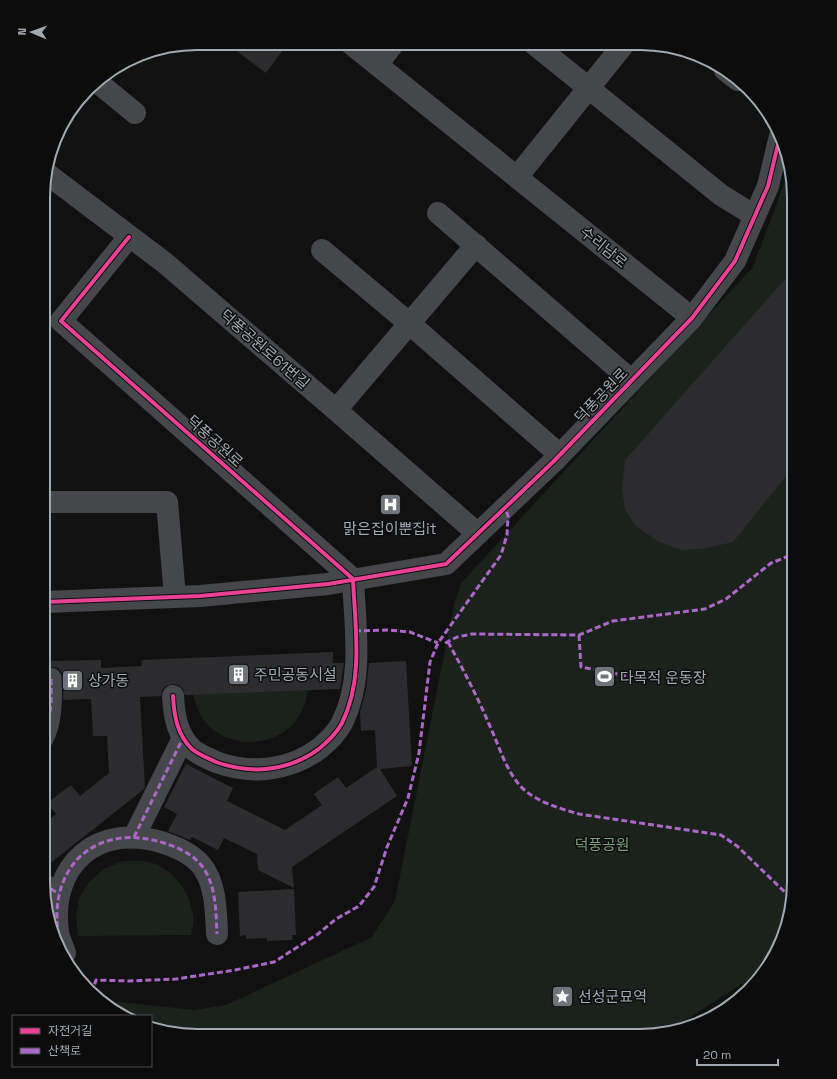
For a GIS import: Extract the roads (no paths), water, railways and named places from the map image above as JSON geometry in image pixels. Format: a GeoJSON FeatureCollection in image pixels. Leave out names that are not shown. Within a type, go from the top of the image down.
{"type":"FeatureCollection","features":[{"type":"Feature","properties":{"kind":"street","name":"수리남로"},"geometry":{"type":"LineString","coordinates":[[359,50],[692,318]]}},
{"type":"Feature","properties":{"kind":"street"},"geometry":{"type":"LineString","coordinates":[[377,65],[388,50]]}},
{"type":"Feature","properties":{"kind":"street"},"geometry":{"type":"LineString","coordinates":[[542,50],[721,195],[755,216]]}},
{"type":"Feature","properties":{"kind":"street"},"geometry":{"type":"LineString","coordinates":[[517,177],[619,50]]}},
{"type":"Feature","properties":{"kind":"street"},"geometry":{"type":"LineString","coordinates":[[102,86],[136,113]]}},
{"type":"Feature","properties":{"kind":"street","name":"덕풍공원로"},"geometry":{"type":"LineString","coordinates":[[50,602],[200,596],[320,585],[446,564],[560,455],[692,318],[735,261],[768,186],[778,146]]}},
{"type":"Feature","properties":{"kind":"street","name":"덕풍공원로61번길"},"geometry":{"type":"LineString","coordinates":[[51,177],[165,263],[478,534]]}},
{"type":"Feature","properties":{"kind":"street","name":"덕풍공원로"},"geometry":{"type":"LineString","coordinates":[[438,213],[631,380]]}},
{"type":"Feature","properties":{"kind":"street","name":"덕풍공원로"},"geometry":{"type":"LineString","coordinates":[[129,237],[61,321],[352,579]]}},
{"type":"Feature","properties":{"kind":"street"},"geometry":{"type":"LineString","coordinates":[[336,410],[476,245]]}},
{"type":"Feature","properties":{"kind":"street"},"geometry":{"type":"LineString","coordinates":[[322,250],[410,324],[560,455]]}},
{"type":"Feature","properties":{"kind":"street"},"geometry":{"type":"LineString","coordinates":[[50,502],[167,502],[175,597]]}},
{"type":"Feature","properties":{"kind":"street"},"geometry":{"type":"LineString","coordinates":[[173,696],[177,726],[183,738],[192,748],[214,761],[256,770],[285,766],[310,755],[333,737],[342,723],[349,706],[356,667],[352,579]]}},
{"type":"Feature","properties":{"kind":"street"},"geometry":{"type":"LineString","coordinates":[[50,715],[51,679]]}},
{"type":"Feature","properties":{"kind":"street"},"geometry":{"type":"LineString","coordinates":[[134,837],[183,738]]}},
{"type":"Feature","properties":{"kind":"street"},"geometry":{"type":"LineString","coordinates":[[59,931],[57,914],[51,889],[80,855],[101,844],[120,837],[134,837],[153,840],[173,846],[193,856],[204,868],[211,883],[216,907],[217,934]]}},
{"type":"Feature","properties":{"kind":"place","name":"맑은집이뿐집it"},"geometry":{"type":"Point","coordinates":[390,505]}},
{"type":"Feature","properties":{"kind":"place","name":"주민공동시설"},"geometry":{"type":"Point","coordinates":[238,674]}},
{"type":"Feature","properties":{"kind":"place","name":"다목적 운동장"},"geometry":{"type":"Point","coordinates":[605,677]}},
{"type":"Feature","properties":{"kind":"place","name":"상가동"},"geometry":{"type":"Point","coordinates":[72,680]}},
{"type":"Feature","properties":{"kind":"place","name":"선성군묘역"},"geometry":{"type":"Point","coordinates":[563,996]}},
{"type":"Feature","properties":{"kind":"park label","name":"덕풍공원"},"geometry":{"type":"Point","coordinates":[602,844]}}]}
